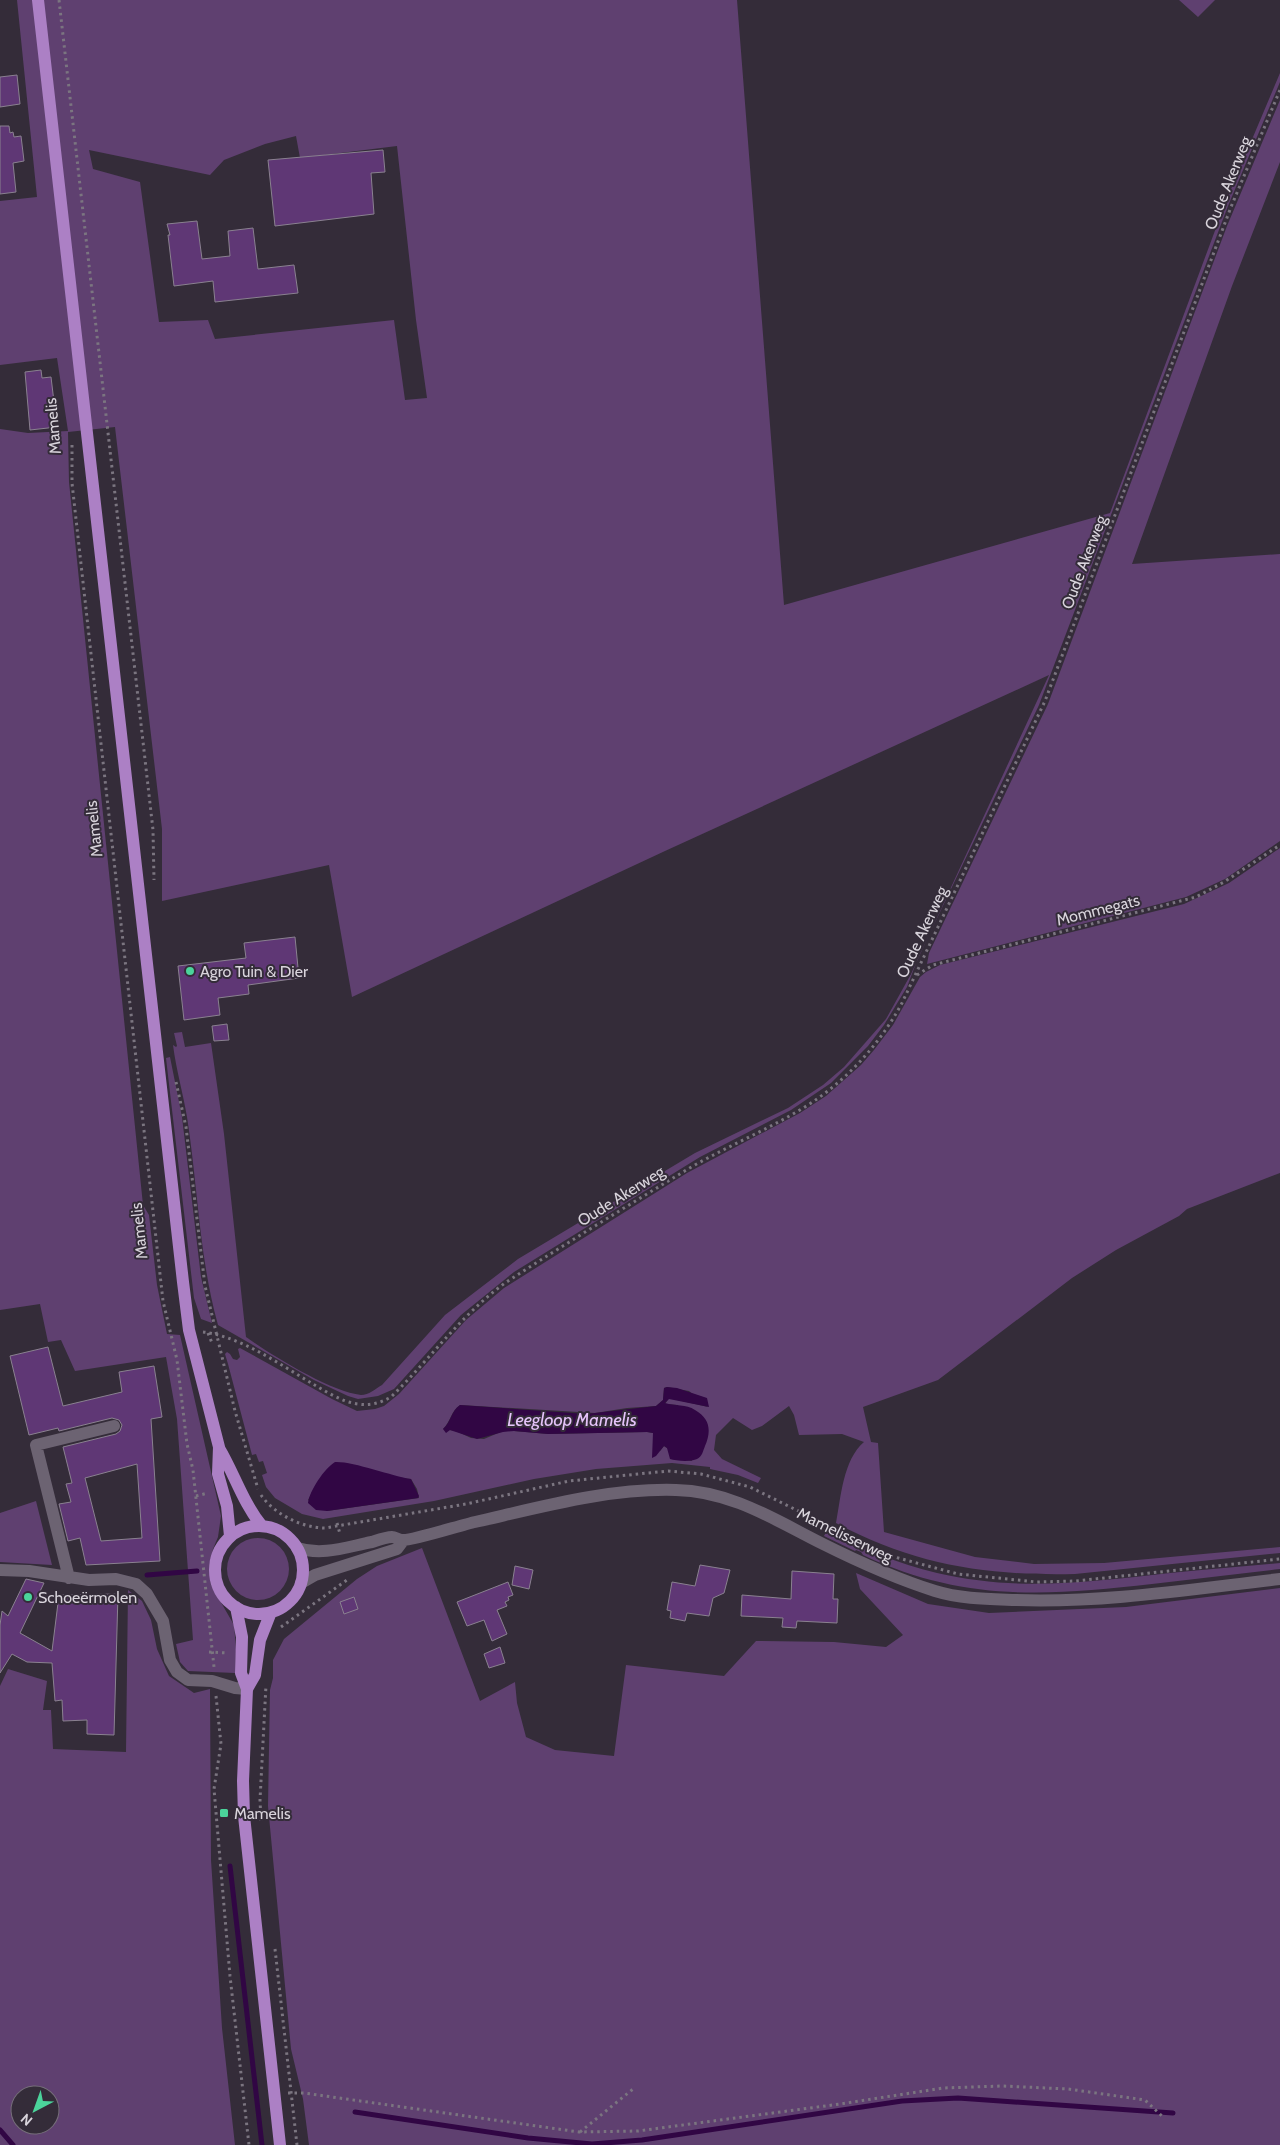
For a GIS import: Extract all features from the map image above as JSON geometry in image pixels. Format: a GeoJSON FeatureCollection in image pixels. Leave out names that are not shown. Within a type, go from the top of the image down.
{"type":"FeatureCollection","features":[{"type":"Feature","properties":{"kind":"main road","name":"Mamelis"},"geometry":{"type":"LineString","coordinates":[[38,0],[189,1330],[219,1447],[232,1469],[246,1503],[262,1526]]}},
{"type":"Feature","properties":{"kind":"main road","name":"Mamelis"},"geometry":{"type":"LineString","coordinates":[[219,1447],[218,1474],[227,1506],[230,1536]]}},
{"type":"Feature","properties":{"kind":"main road"},"geometry":{"type":"LineString","coordinates":[[262,1526],[283,1533],[297,1548],[303,1565],[301,1583],[291,1600],[284,1606],[271,1612],[253,1613],[236,1607],[221,1591],[216,1570],[220,1550],[230,1536],[245,1528],[262,1526]]}},
{"type":"Feature","properties":{"kind":"main road"},"geometry":{"type":"LineString","coordinates":[[236,1607],[242,1637],[240,1673],[247,1689],[243,1781],[244,1816],[280,2145]]}},
{"type":"Feature","properties":{"kind":"main road"},"geometry":{"type":"LineString","coordinates":[[247,1689],[255,1675],[260,1640],[271,1612]]}},
{"type":"Feature","properties":{"kind":"street"},"geometry":{"type":"LineString","coordinates":[[68,1578],[36,1445],[114,1426]]}},
{"type":"Feature","properties":{"kind":"street","name":"Mamelisserweg"},"geometry":{"type":"LineString","coordinates":[[297,1548],[310,1552],[325,1552],[392,1537],[403,1541],[468,1523],[561,1502],[624,1493],[675,1490],[697,1491],[745,1504],[826,1545],[902,1580],[938,1592],[961,1597],[1053,1601],[1106,1599],[1280,1579]]}},
{"type":"Feature","properties":{"kind":"street","name":"Mamelisserweg"},"geometry":{"type":"LineString","coordinates":[[301,1583],[315,1575],[397,1549],[403,1541]]}},
{"type":"Feature","properties":{"kind":"street"},"geometry":{"type":"LineString","coordinates":[[0,1570],[29,1571],[68,1578],[116,1579],[136,1584],[147,1594],[163,1621],[170,1660],[177,1672],[188,1680],[215,1682],[235,1688],[247,1689]]}},
{"type":"Feature","properties":{"kind":"path"},"geometry":{"type":"LineString","coordinates":[[59,0],[153,830],[154,884]]}},
{"type":"Feature","properties":{"kind":"path","name":"Oude Akerweg"},"geometry":{"type":"LineString","coordinates":[[212,1343],[207,1332],[218,1334],[271,1360],[332,1395],[352,1403],[371,1404],[383,1401],[397,1391],[468,1314],[505,1283],[688,1169],[726,1147],[794,1113],[834,1086],[860,1062],[895,1017],[1045,701],[1231,207],[1280,90]]}},
{"type":"Feature","properties":{"kind":"path","name":"Mamelis"},"geometry":{"type":"LineString","coordinates":[[72,436],[72,483],[163,1301],[177,1360],[187,1444],[193,1470],[211,1652],[235,1654]]}},
{"type":"Feature","properties":{"kind":"path","name":"Mommegats"},"geometry":{"type":"LineString","coordinates":[[914,978],[933,965],[1196,897],[1224,882],[1280,845]]}},
{"type":"Feature","properties":{"kind":"path"},"geometry":{"type":"LineString","coordinates":[[174,1073],[186,1127],[205,1286],[258,1490],[266,1502],[288,1517],[310,1527],[339,1525]]}},
{"type":"Feature","properties":{"kind":"path"},"geometry":{"type":"LineString","coordinates":[[280,1628],[345,1583],[348,1576]]}},
{"type":"Feature","properties":{"kind":"path"},"geometry":{"type":"LineString","coordinates":[[215,1682],[221,1744],[214,1789],[230,1976],[249,2145]]}},
{"type":"Feature","properties":{"kind":"path"},"geometry":{"type":"LineString","coordinates":[[261,1825],[260,1800],[266,1684]]}},
{"type":"Feature","properties":{"kind":"path"},"geometry":{"type":"LineString","coordinates":[[274,1941],[297,2145]]}},
{"type":"Feature","properties":{"kind":"path"},"geometry":{"type":"LineString","coordinates":[[290,2093],[579,2132],[638,2131],[943,2088],[1068,2089],[1145,2100],[1164,2118]]}},
{"type":"Feature","properties":{"kind":"path"},"geometry":{"type":"LineString","coordinates":[[579,2132],[633,2089]]}},
{"type":"Feature","properties":{"kind":"shaded area"},"geometry":{"type":"Polygon","coordinates":[[[17,0],[737,0],[784,605],[1110,513],[1226,201],[1280,73],[1280,82],[1228,206],[1039,705],[929,935],[1049,675],[352,997],[329,865],[162,901],[162,829],[115,427],[68,432],[69,482],[143,1205],[149,1215],[157,1285],[167,1334],[180,1335],[221,1516],[218,1537],[209,1566],[211,1585],[234,1625],[235,1673],[188,1671],[180,1662],[176,1644],[193,1640],[177,1419],[166,1357],[75,1371],[61,1340],[48,1342],[40,1304],[0,1310],[0,429],[28,433],[68,431],[57,358],[0,365],[0,201],[37,197],[17,0]],[[296,136],[265,144],[224,160],[210,175],[89,150],[93,169],[140,182],[159,322],[208,320],[215,339],[394,320],[405,400],[427,398],[416,320],[397,146],[300,158],[296,136]]]}},
{"type":"Feature","properties":{"kind":"shaded area"},"geometry":{"type":"Polygon","coordinates":[[[1179,0],[1215,0],[1198,17],[1179,0]]]}},
{"type":"Feature","properties":{"kind":"shaded area"},"geometry":{"type":"Polygon","coordinates":[[[1280,100],[1280,162],[1232,286],[1132,564],[1280,554],[1280,841],[1225,879],[1186,897],[927,964],[929,953],[1048,704],[1227,226],[1280,100]]]}},
{"type":"Feature","properties":{"kind":"shaded area"},"geometry":{"type":"Polygon","coordinates":[[[1280,848],[1280,1173],[1187,1209],[1179,1216],[1116,1250],[1072,1278],[938,1380],[863,1407],[871,1442],[878,1443],[884,1532],[975,1557],[1034,1564],[1104,1563],[1280,1547],[1280,1553],[1075,1574],[1012,1573],[982,1570],[923,1558],[894,1549],[836,1523],[847,1469],[851,1459],[864,1442],[842,1434],[799,1435],[794,1415],[789,1406],[762,1426],[752,1430],[733,1418],[716,1435],[714,1450],[722,1459],[761,1478],[758,1483],[738,1475],[710,1469],[710,1467],[672,1463],[596,1469],[534,1479],[434,1501],[323,1519],[302,1514],[275,1498],[266,1487],[262,1475],[267,1473],[263,1461],[259,1462],[256,1454],[252,1455],[225,1354],[227,1352],[233,1359],[237,1360],[240,1357],[238,1349],[240,1348],[357,1411],[384,1406],[399,1394],[466,1320],[504,1288],[687,1173],[800,1113],[826,1096],[861,1065],[874,1050],[893,1025],[920,977],[926,972],[940,965],[1184,904],[1229,883],[1280,848]],[[664,1388],[663,1400],[656,1406],[595,1413],[460,1405],[443,1429],[456,1431],[471,1438],[484,1439],[503,1431],[548,1434],[647,1432],[653,1433],[660,1451],[664,1446],[685,1460],[692,1461],[678,1405],[665,1404],[669,1398],[708,1407],[689,1391],[664,1388]],[[356,1466],[317,1483],[308,1500],[327,1511],[419,1498],[417,1489],[411,1479],[394,1477],[356,1466]]]}},
{"type":"Feature","properties":{"kind":"shaded area"},"geometry":{"type":"Polygon","coordinates":[[[916,963],[907,987],[884,1025],[868,1046],[831,1083],[791,1110],[700,1157],[514,1272],[461,1315],[394,1389],[378,1396],[358,1399],[348,1396],[314,1380],[218,1325],[203,1248],[191,1143],[173,1045],[177,1046],[174,1033],[182,1032],[185,1047],[211,1043],[224,1134],[246,1337],[318,1380],[348,1392],[364,1395],[382,1385],[445,1315],[518,1259],[695,1153],[788,1108],[823,1085],[844,1067],[886,1019],[916,963]]]}},
{"type":"Feature","properties":{"kind":"shaded area"},"geometry":{"type":"Polygon","coordinates":[[[170,1057],[182,1117],[201,1277],[212,1323],[201,1319],[194,1298],[166,1058],[170,1057]]]}},
{"type":"Feature","properties":{"kind":"shaded area"},"geometry":{"type":"Polygon","coordinates":[[[36,1501],[52,1565],[0,1562],[0,1513],[36,1501]]]}},
{"type":"Feature","properties":{"kind":"shaded area"},"geometry":{"type":"Polygon","coordinates":[[[827,1530],[867,1549],[908,1565],[967,1579],[997,1582],[1054,1584],[1280,1563],[1280,1569],[1113,1588],[1076,1591],[1005,1592],[935,1581],[899,1570],[824,1536],[827,1530]]]}},
{"type":"Feature","properties":{"kind":"shaded area"},"geometry":{"type":"Polygon","coordinates":[[[258,1538],[270,1541],[280,1547],[286,1557],[289,1569],[286,1581],[280,1591],[270,1597],[258,1600],[246,1597],[236,1591],[230,1581],[227,1569],[230,1557],[236,1547],[246,1541],[258,1538]]]}},
{"type":"Feature","properties":{"kind":"shaded area"},"geometry":{"type":"Polygon","coordinates":[[[422,1548],[480,1701],[515,1682],[517,1703],[526,1737],[555,1750],[614,1756],[626,1665],[724,1676],[756,1641],[834,1642],[886,1647],[903,1635],[860,1589],[856,1573],[928,1604],[989,1613],[1126,1607],[1280,1588],[1280,2145],[309,2145],[303,2099],[291,2049],[268,1806],[270,1690],[273,1678],[273,1660],[284,1639],[357,1579],[377,1566],[422,1548]]]}},
{"type":"Feature","properties":{"kind":"shaded area"},"geometry":{"type":"Polygon","coordinates":[[[128,1590],[142,1601],[151,1620],[157,1649],[169,1676],[194,1693],[210,1689],[211,1860],[222,2028],[235,2145],[0,2145],[0,1686],[8,1669],[47,1681],[43,1710],[51,1710],[53,1749],[126,1752],[128,1590]]]}},
{"type":"Feature","properties":{"kind":"water"},"geometry":{"type":"Polygon","coordinates":[[[664,1388],[677,1388],[707,1398],[709,1407],[669,1399],[665,1403],[692,1408],[704,1417],[707,1422],[709,1431],[707,1441],[701,1455],[697,1459],[684,1461],[670,1459],[667,1448],[664,1446],[652,1458],[653,1433],[647,1432],[548,1434],[514,1431],[477,1439],[450,1430],[446,1433],[443,1429],[460,1405],[586,1414],[656,1406],[663,1400],[664,1388]]]}},
{"type":"Feature","properties":{"kind":"water"},"geometry":{"type":"Polygon","coordinates":[[[335,1462],[351,1464],[411,1479],[419,1496],[418,1498],[327,1511],[316,1510],[308,1503],[309,1498],[322,1475],[335,1462]]]}},
{"type":"Feature","properties":{"kind":"building"},"geometry":{"type":"Polygon","coordinates":[[[17,75],[20,104],[0,107],[0,77],[17,75]]]}},
{"type":"Feature","properties":{"kind":"building"},"geometry":{"type":"Polygon","coordinates":[[[0,126],[9,126],[10,133],[13,132],[14,137],[21,136],[24,161],[13,163],[16,192],[0,194],[0,126]]]}},
{"type":"Feature","properties":{"kind":"building"},"geometry":{"type":"Polygon","coordinates":[[[383,150],[385,172],[371,173],[374,214],[275,226],[268,160],[383,150]]]}},
{"type":"Feature","properties":{"kind":"building"},"geometry":{"type":"Polygon","coordinates":[[[197,221],[202,259],[230,256],[228,231],[253,228],[258,269],[294,265],[298,293],[215,302],[213,281],[174,286],[168,235],[170,235],[167,224],[197,221]]]}},
{"type":"Feature","properties":{"kind":"building"},"geometry":{"type":"Polygon","coordinates":[[[41,370],[42,378],[51,377],[57,427],[30,430],[25,372],[41,370]]]}},
{"type":"Feature","properties":{"kind":"building"},"geometry":{"type":"Polygon","coordinates":[[[295,937],[299,978],[248,985],[249,994],[218,998],[220,1015],[184,1020],[178,966],[246,958],[244,943],[295,937]]]}},
{"type":"Feature","properties":{"kind":"building"},"geometry":{"type":"Polygon","coordinates":[[[227,1024],[229,1040],[214,1041],[212,1026],[227,1024]]]}},
{"type":"Feature","properties":{"kind":"building"},"geometry":{"type":"Polygon","coordinates":[[[48,1347],[63,1406],[122,1392],[119,1372],[154,1366],[162,1417],[151,1419],[160,1561],[86,1565],[80,1538],[68,1541],[59,1504],[71,1502],[66,1484],[72,1483],[63,1447],[116,1434],[120,1431],[122,1425],[119,1420],[112,1418],[59,1431],[58,1428],[29,1435],[10,1356],[48,1347]],[[137,1464],[85,1478],[101,1541],[142,1538],[137,1464]]]}},
{"type":"Feature","properties":{"kind":"building"},"geometry":{"type":"Polygon","coordinates":[[[700,1565],[730,1570],[724,1593],[713,1598],[709,1616],[687,1613],[685,1621],[670,1618],[671,1611],[667,1610],[672,1582],[695,1586],[700,1565]]]}},
{"type":"Feature","properties":{"kind":"building"},"geometry":{"type":"Polygon","coordinates":[[[515,1566],[533,1570],[529,1589],[512,1585],[515,1566]]]}},
{"type":"Feature","properties":{"kind":"building"},"geometry":{"type":"Polygon","coordinates":[[[792,1571],[834,1574],[833,1599],[838,1599],[837,1623],[797,1621],[796,1628],[782,1627],[783,1618],[741,1616],[742,1595],[791,1599],[792,1571]]]}},
{"type":"Feature","properties":{"kind":"building"},"geometry":{"type":"Polygon","coordinates":[[[26,1579],[44,1583],[20,1633],[52,1651],[59,1595],[118,1594],[114,1735],[87,1734],[87,1720],[63,1721],[62,1700],[55,1701],[52,1663],[27,1662],[12,1654],[0,1673],[0,1625],[2,1611],[8,1616],[26,1579]]]}},
{"type":"Feature","properties":{"kind":"building"},"geometry":{"type":"Polygon","coordinates":[[[508,1582],[513,1595],[508,1597],[509,1600],[505,1602],[507,1606],[497,1610],[507,1634],[492,1641],[484,1620],[467,1626],[457,1602],[508,1582]]]}},
{"type":"Feature","properties":{"kind":"building"},"geometry":{"type":"Polygon","coordinates":[[[354,1597],[358,1609],[344,1614],[340,1602],[354,1597]]]}},
{"type":"Feature","properties":{"kind":"building"},"geometry":{"type":"Polygon","coordinates":[[[500,1647],[505,1663],[489,1668],[484,1654],[500,1647]]]}},
{"type":"Feature","properties":{"kind":"waterway","name":"Leegloop Mamelis"},"geometry":{"type":"LineString","coordinates":[[147,1575],[197,1571]]}},
{"type":"Feature","properties":{"kind":"waterway"},"geometry":{"type":"LineString","coordinates":[[230,1866],[262,2145]]}},
{"type":"Feature","properties":{"kind":"waterway"},"geometry":{"type":"LineString","coordinates":[[355,2112],[528,2138],[592,2144],[642,2140],[902,2101],[958,2098],[1173,2113]]}},
{"type":"Feature","properties":{"kind":"waterway"},"geometry":{"type":"LineString","coordinates":[[0,2130],[13,2145]]}},
{"type":"Feature","properties":{"kind":"place","name":"Agro Tuin & Dier"},"geometry":{"type":"Point","coordinates":[190,971]}},
{"type":"Feature","properties":{"kind":"place","name":"Schoeërmolen"},"geometry":{"type":"Point","coordinates":[28,1597]}},
{"type":"Feature","properties":{"kind":"place","name":"Mamelis"},"geometry":{"type":"Point","coordinates":[224,1813]}}]}
